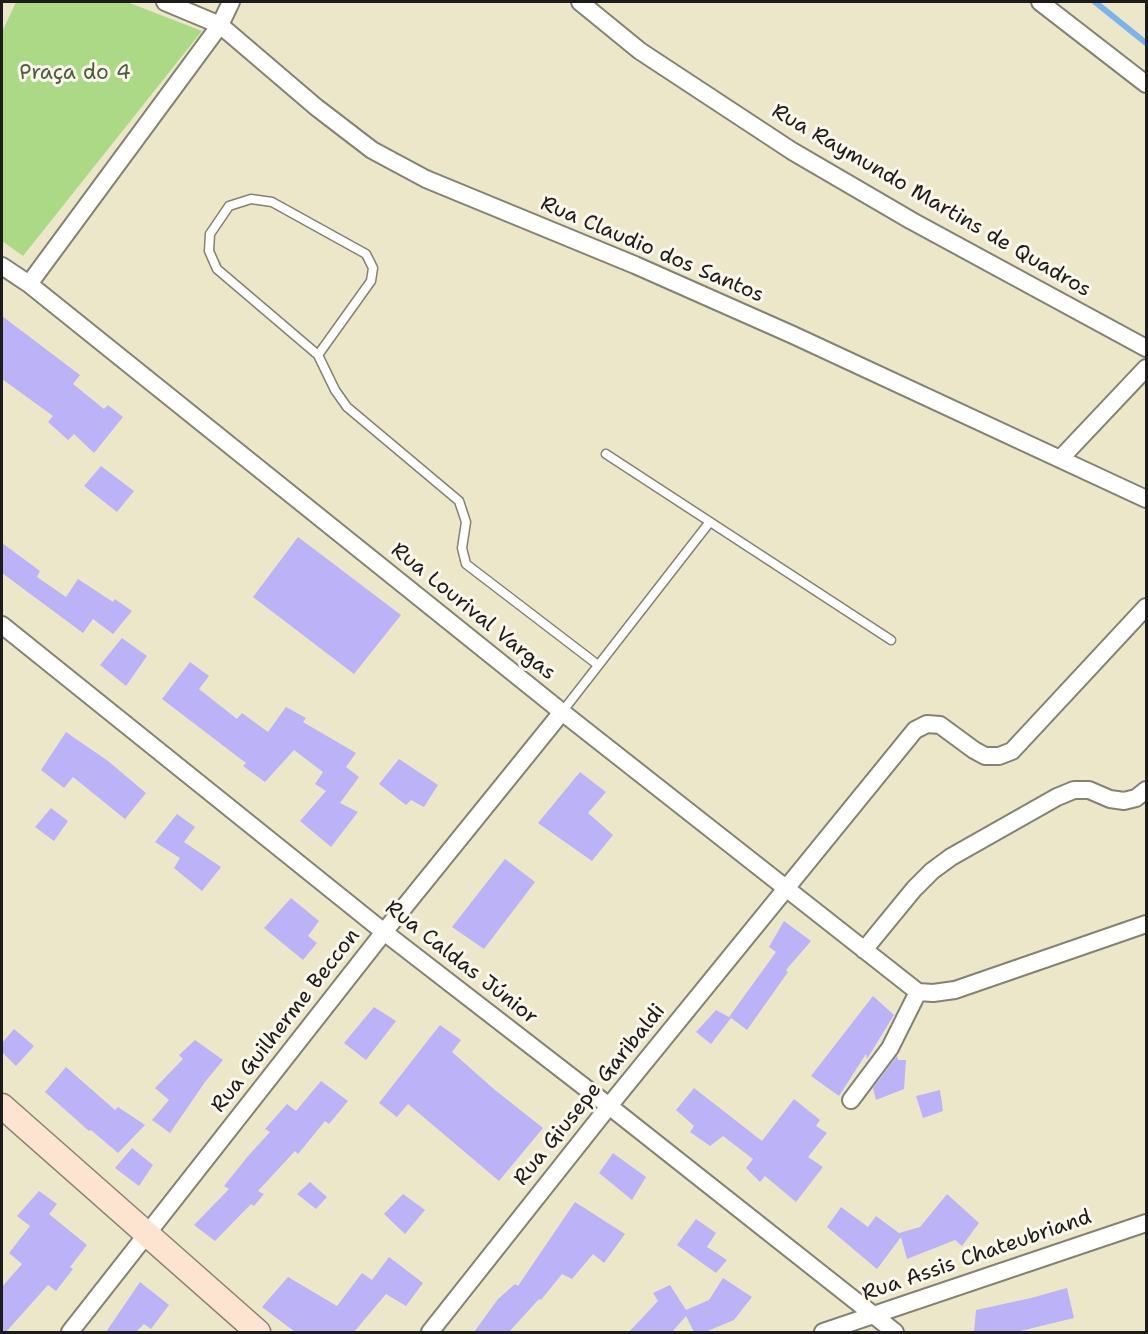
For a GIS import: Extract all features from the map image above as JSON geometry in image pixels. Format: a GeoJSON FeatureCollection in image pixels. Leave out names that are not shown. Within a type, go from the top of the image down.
{"type":"FeatureCollection","features":[{"type":"Feature","properties":{"kind":"street","name":"Rua Claudio dos Santos"},"geometry":{"type":"LineString","coordinates":[[165,2],[220,25],[316,107],[372,150],[426,179],[699,293],[1146,499]]}},
{"type":"Feature","properties":{"kind":"street"},"geometry":{"type":"LineString","coordinates":[[29,284],[220,25],[231,2]]}},
{"type":"Feature","properties":{"kind":"street","name":"Rua Raymundo Martins de Quadros"},"geometry":{"type":"LineString","coordinates":[[580,2],[640,51],[792,151],[912,221],[1146,348]]}},
{"type":"Feature","properties":{"kind":"street"},"geometry":{"type":"LineString","coordinates":[[1040,2],[1146,84]]}},
{"type":"Feature","properties":{"kind":"street","name":"Rua Lourival Vargas"},"geometry":{"type":"LineString","coordinates":[[2,266],[29,284],[562,712],[918,992]]}},
{"type":"Feature","properties":{"kind":"street"},"geometry":{"type":"LineString","coordinates":[[1060,459],[1146,368]]}},
{"type":"Feature","properties":{"kind":"street","name":"Rua Giusepe Garibaldi"},"geometry":{"type":"LineString","coordinates":[[430,1332],[609,1106],[915,730],[927,724],[940,725],[985,756],[999,756],[1012,751],[1146,607]]}},
{"type":"Feature","properties":{"kind":"street","name":"Rua Caldas Júnior"},"geometry":{"type":"LineString","coordinates":[[2,625],[384,932],[895,1332]]}},
{"type":"Feature","properties":{"kind":"street","name":"Rua Guilherme Beccon"},"geometry":{"type":"LineString","coordinates":[[70,1332],[384,932],[562,712]]}},
{"type":"Feature","properties":{"kind":"street"},"geometry":{"type":"LineString","coordinates":[[864,950],[914,889],[932,871],[951,857],[1048,802],[1074,790],[1089,790],[1110,799],[1124,801],[1136,798],[1146,790]]}},
{"type":"Feature","properties":{"kind":"street"},"geometry":{"type":"LineString","coordinates":[[851,1100],[890,1048],[918,992],[933,993],[955,990],[1146,924]]}},
{"type":"Feature","properties":{"kind":"street"},"geometry":{"type":"LineString","coordinates":[[2,1106],[258,1332]]}},
{"type":"Feature","properties":{"kind":"street","name":"Rua Assis Chateubriand"},"geometry":{"type":"LineString","coordinates":[[823,1332],[1146,1223]]}},
{"type":"Feature","properties":{"kind":"lane"},"geometry":{"type":"LineString","coordinates":[[318,355],[372,281],[373,268],[366,254],[272,202],[251,199],[230,206],[210,234],[209,251],[217,269],[318,355],[335,390],[347,406],[459,501],[466,522],[462,548],[466,564],[598,665]]}},
{"type":"Feature","properties":{"kind":"lane"},"geometry":{"type":"LineString","coordinates":[[606,454],[891,640]]}},
{"type":"Feature","properties":{"kind":"lane"},"geometry":{"type":"LineString","coordinates":[[562,712],[709,523]]}},
{"type":"Feature","properties":{"kind":"green space","name":"Praça do 4"},"geometry":{"type":"Polygon","coordinates":[[[16,2],[127,2],[202,31],[23,256],[2,241],[2,32],[16,2]]]}},
{"type":"Feature","properties":{"kind":"building"},"geometry":{"type":"Polygon","coordinates":[[[2,316],[80,375],[73,384],[104,409],[108,405],[123,417],[94,453],[74,434],[68,440],[48,422],[53,416],[2,379],[2,316]]]}},
{"type":"Feature","properties":{"kind":"building"},"geometry":{"type":"Polygon","coordinates":[[[101,466],[134,491],[117,512],[84,486],[101,466]]]}},
{"type":"Feature","properties":{"kind":"building"},"geometry":{"type":"Polygon","coordinates":[[[298,537],[401,615],[354,674],[253,597],[298,537]]]}},
{"type":"Feature","properties":{"kind":"building"},"geometry":{"type":"Polygon","coordinates":[[[2,543],[40,571],[37,577],[66,597],[78,579],[113,602],[115,599],[132,611],[113,634],[93,619],[83,633],[2,573],[2,543]]]}},
{"type":"Feature","properties":{"kind":"building"},"geometry":{"type":"Polygon","coordinates":[[[122,638],[147,656],[126,686],[100,665],[122,638]]]}},
{"type":"Feature","properties":{"kind":"building"},"geometry":{"type":"Polygon","coordinates":[[[190,662],[209,676],[199,689],[237,719],[242,713],[268,732],[286,707],[306,718],[303,722],[356,753],[346,767],[359,777],[340,803],[358,812],[331,847],[300,821],[326,791],[315,784],[323,772],[294,750],[265,782],[243,766],[246,763],[162,699],[190,662]]]}},
{"type":"Feature","properties":{"kind":"building"},"geometry":{"type":"Polygon","coordinates":[[[66,732],[108,761],[146,793],[125,819],[73,777],[64,788],[41,770],[66,732]]]}},
{"type":"Feature","properties":{"kind":"building"},"geometry":{"type":"Polygon","coordinates":[[[399,759],[438,785],[424,807],[411,800],[406,805],[379,784],[399,759]]]}},
{"type":"Feature","properties":{"kind":"building"},"geometry":{"type":"Polygon","coordinates":[[[580,772],[606,792],[588,813],[613,835],[592,861],[538,823],[580,772]]]}},
{"type":"Feature","properties":{"kind":"building"},"geometry":{"type":"Polygon","coordinates":[[[51,808],[68,821],[54,841],[35,827],[51,808]]]}},
{"type":"Feature","properties":{"kind":"building"},"geometry":{"type":"Polygon","coordinates":[[[177,814],[195,827],[184,842],[221,867],[202,891],[174,868],[180,858],[155,842],[177,814]]]}},
{"type":"Feature","properties":{"kind":"building"},"geometry":{"type":"Polygon","coordinates":[[[505,859],[535,882],[484,949],[452,927],[505,859]]]}},
{"type":"Feature","properties":{"kind":"building"},"geometry":{"type":"Polygon","coordinates":[[[291,898],[319,921],[308,936],[317,943],[303,960],[264,928],[291,898]]]}},
{"type":"Feature","properties":{"kind":"building"},"geometry":{"type":"Polygon","coordinates":[[[784,921],[811,941],[786,970],[788,972],[747,1030],[731,1018],[711,1044],[696,1032],[716,1010],[729,1017],[776,952],[769,947],[784,921]]]}},
{"type":"Feature","properties":{"kind":"building"},"geometry":{"type":"Polygon","coordinates":[[[873,996],[894,1015],[867,1059],[866,1054],[839,1096],[811,1076],[873,996]]]}},
{"type":"Feature","properties":{"kind":"building"},"geometry":{"type":"Polygon","coordinates":[[[374,1007],[396,1021],[366,1060],[344,1043],[374,1007]]]}},
{"type":"Feature","properties":{"kind":"building"},"geometry":{"type":"Polygon","coordinates":[[[440,1025],[461,1040],[452,1052],[543,1128],[499,1181],[408,1104],[397,1117],[379,1103],[440,1025]]]}},
{"type":"Feature","properties":{"kind":"building"},"geometry":{"type":"Polygon","coordinates":[[[14,1029],[34,1046],[16,1066],[2,1052],[2,1043],[14,1029]]]}},
{"type":"Feature","properties":{"kind":"building"},"geometry":{"type":"Polygon","coordinates":[[[195,1040],[223,1060],[170,1133],[152,1120],[169,1100],[155,1088],[183,1059],[179,1055],[195,1040]]]}},
{"type":"Feature","properties":{"kind":"building"},"geometry":{"type":"Polygon","coordinates":[[[897,1056],[898,1060],[906,1060],[904,1089],[876,1100],[873,1088],[897,1056]]]}},
{"type":"Feature","properties":{"kind":"building"},"geometry":{"type":"Polygon","coordinates":[[[66,1067],[115,1110],[118,1107],[145,1125],[118,1153],[45,1092],[66,1067]]]}},
{"type":"Feature","properties":{"kind":"building"},"geometry":{"type":"Polygon","coordinates":[[[321,1081],[348,1101],[329,1124],[325,1121],[298,1154],[295,1151],[258,1191],[264,1194],[254,1206],[251,1204],[215,1241],[194,1225],[229,1189],[224,1186],[270,1132],[265,1129],[287,1104],[296,1111],[321,1081]]]}},
{"type":"Feature","properties":{"kind":"building"},"geometry":{"type":"Polygon","coordinates":[[[694,1088],[762,1141],[794,1099],[820,1120],[816,1126],[827,1133],[808,1157],[823,1167],[796,1202],[765,1176],[760,1182],[746,1168],[753,1159],[723,1136],[710,1146],[690,1132],[694,1126],[676,1110],[694,1088]]]}},
{"type":"Feature","properties":{"kind":"building"},"geometry":{"type":"Polygon","coordinates":[[[940,1090],[943,1111],[923,1118],[916,1096],[940,1090]]]}},
{"type":"Feature","properties":{"kind":"building"},"geometry":{"type":"Polygon","coordinates":[[[132,1148],[153,1165],[139,1186],[115,1168],[132,1148]]]}},
{"type":"Feature","properties":{"kind":"building"},"geometry":{"type":"Polygon","coordinates":[[[613,1153],[646,1177],[632,1200],[599,1173],[613,1153]]]}},
{"type":"Feature","properties":{"kind":"building"},"geometry":{"type":"Polygon","coordinates":[[[310,1182],[327,1197],[316,1209],[297,1194],[310,1182]]]}},
{"type":"Feature","properties":{"kind":"building"},"geometry":{"type":"Polygon","coordinates":[[[39,1191],[57,1204],[49,1214],[87,1245],[70,1267],[73,1269],[56,1291],[48,1285],[6,1332],[2,1332],[2,1287],[22,1264],[9,1253],[30,1226],[17,1216],[39,1191]]]}},
{"type":"Feature","properties":{"kind":"building"},"geometry":{"type":"Polygon","coordinates":[[[403,1194],[425,1210],[405,1234],[384,1214],[403,1194]]]}},
{"type":"Feature","properties":{"kind":"building"},"geometry":{"type":"Polygon","coordinates":[[[947,1194],[979,1223],[962,1246],[955,1240],[907,1259],[901,1237],[877,1269],[827,1227],[841,1207],[868,1227],[876,1216],[899,1233],[920,1227],[947,1194]]]}},
{"type":"Feature","properties":{"kind":"building"},"geometry":{"type":"Polygon","coordinates":[[[575,1202],[625,1234],[604,1263],[593,1254],[572,1279],[562,1274],[541,1300],[539,1299],[509,1332],[474,1332],[498,1299],[515,1284],[518,1286],[575,1202]]]}},
{"type":"Feature","properties":{"kind":"building"},"geometry":{"type":"Polygon","coordinates":[[[696,1219],[716,1233],[707,1247],[727,1260],[716,1273],[677,1245],[696,1219]]]}},
{"type":"Feature","properties":{"kind":"building"},"geometry":{"type":"Polygon","coordinates":[[[389,1257],[423,1283],[406,1306],[386,1294],[354,1332],[295,1332],[262,1307],[288,1277],[337,1306],[362,1273],[372,1280],[389,1257]]]}},
{"type":"Feature","properties":{"kind":"building"},"geometry":{"type":"Polygon","coordinates":[[[723,1278],[752,1297],[734,1320],[705,1332],[694,1332],[686,1316],[672,1332],[629,1332],[658,1301],[653,1293],[670,1285],[686,1310],[709,1300],[723,1278]]]}},
{"type":"Feature","properties":{"kind":"building"},"geometry":{"type":"Polygon","coordinates":[[[140,1282],[169,1305],[151,1329],[144,1324],[136,1332],[106,1332],[140,1282]]]}},
{"type":"Feature","properties":{"kind":"building"},"geometry":{"type":"Polygon","coordinates":[[[1067,1288],[1074,1318],[1016,1332],[974,1332],[976,1310],[1067,1288]]]}},
{"type":"Feature","properties":{"kind":"waterway"},"geometry":{"type":"LineString","coordinates":[[1095,2],[1146,43]]}}]}
